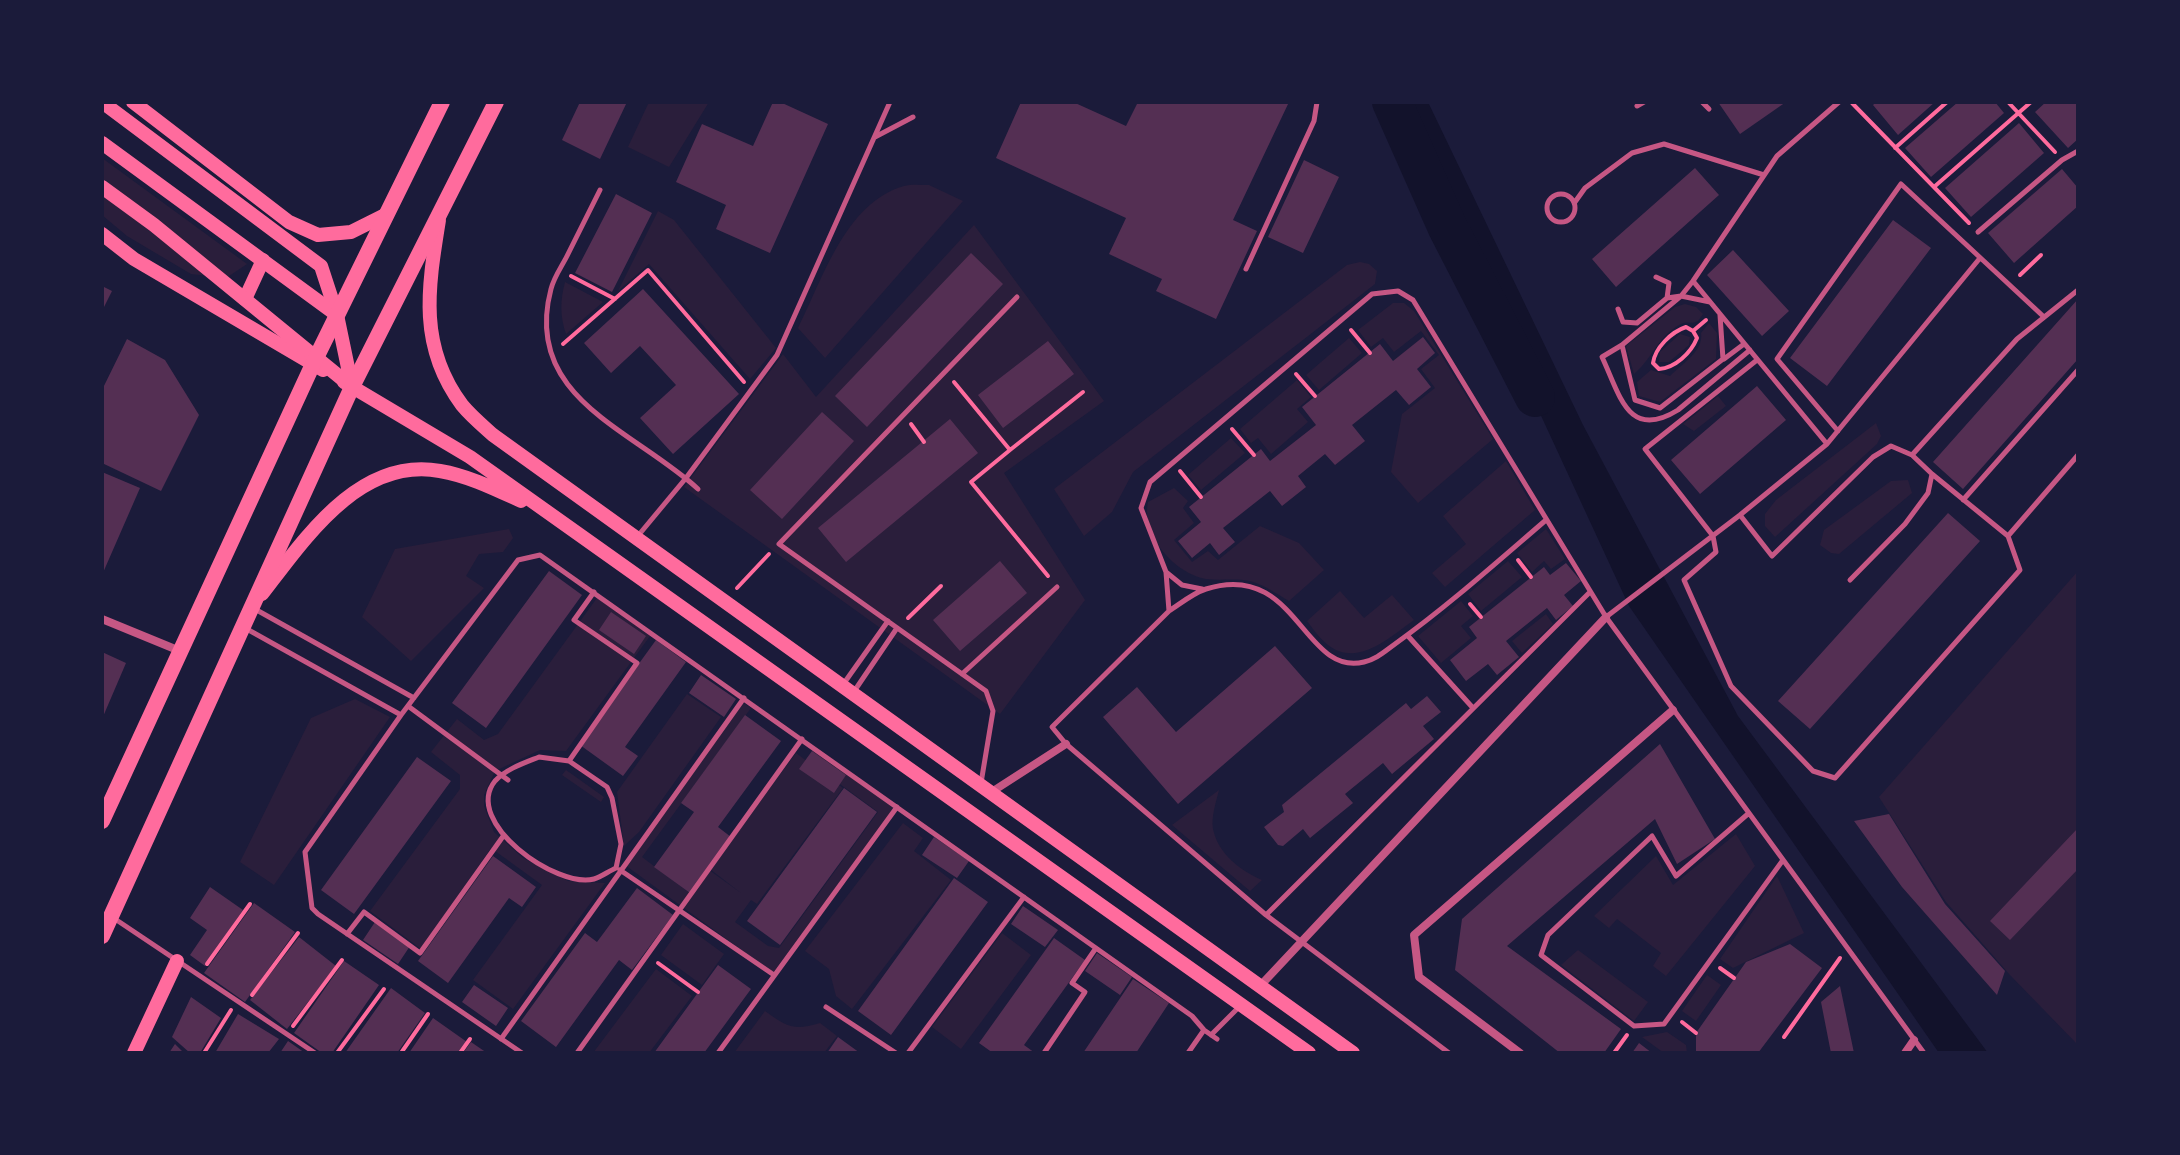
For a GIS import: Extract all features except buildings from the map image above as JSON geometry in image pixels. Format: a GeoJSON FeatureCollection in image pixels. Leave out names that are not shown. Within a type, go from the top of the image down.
{"type":"FeatureCollection","features":[{"type":"Feature","properties":{"kind":"highway"},"geometry":{"type":"LineString","coordinates":[[102,821],[315,361],[442,102]]}},
{"type":"Feature","properties":{"kind":"highway"},"geometry":{"type":"LineString","coordinates":[[102,936],[352,387],[496,102]]}},
{"type":"Feature","properties":{"kind":"main road"},"geometry":{"type":"LineString","coordinates":[[102,102],[321,266],[337,315],[352,387]]}},
{"type":"Feature","properties":{"kind":"main road"},"geometry":{"type":"LineString","coordinates":[[133,102],[289,222],[318,235],[351,232],[387,214]]}},
{"type":"Feature","properties":{"kind":"main road"},"geometry":{"type":"LineString","coordinates":[[102,143],[337,315]]}},
{"type":"Feature","properties":{"kind":"main road"},"geometry":{"type":"LineString","coordinates":[[102,187],[245,299],[315,361]]}},
{"type":"Feature","properties":{"kind":"main road"},"geometry":{"type":"LineString","coordinates":[[440,213],[428,289],[431,340],[443,377],[464,407],[493,435],[1353,1053]]}},
{"type":"Feature","properties":{"kind":"main road"},"geometry":{"type":"LineString","coordinates":[[102,234],[134,259],[315,361],[352,387],[470,457],[1309,1053]]}},
{"type":"Feature","properties":{"kind":"main road"},"geometry":{"type":"LineString","coordinates":[[245,299],[263,260]]}},
{"type":"Feature","properties":{"kind":"main road"},"geometry":{"type":"LineString","coordinates":[[252,607],[322,518],[359,489],[397,473],[437,470],[475,481],[549,513]]}},
{"type":"Feature","properties":{"kind":"main road"},"geometry":{"type":"LineString","coordinates":[[134,1053],[177,961]]}},
{"type":"Feature","properties":{"kind":"street"},"geometry":{"type":"LineString","coordinates":[[1260,986],[1606,617]]}},
{"type":"Feature","properties":{"kind":"street"},"geometry":{"type":"LineString","coordinates":[[102,619],[181,651]]}},
{"type":"Feature","properties":{"kind":"street"},"geometry":{"type":"LineString","coordinates":[[1520,1053],[1419,977],[1414,935],[1673,710]]}},
{"type":"Feature","properties":{"kind":"street"},"geometry":{"type":"LineString","coordinates":[[986,789],[1066,744]]}},
{"type":"Feature","properties":{"kind":"street"},"geometry":{"type":"LineString","coordinates":[[1905,1053],[1914,1040]]}},
{"type":"Feature","properties":{"kind":"lane"},"geometry":{"type":"LineString","coordinates":[[636,538],[686,478],[777,355],[890,102]]}},
{"type":"Feature","properties":{"kind":"lane"},"geometry":{"type":"LineString","coordinates":[[1246,269],[1314,121],[1317,102]]}},
{"type":"Feature","properties":{"kind":"lane"},"geometry":{"type":"LineString","coordinates":[[1637,106],[1644,102]]}},
{"type":"Feature","properties":{"kind":"lane"},"geometry":{"type":"LineString","coordinates":[[1702,102],[1709,109]]}},
{"type":"Feature","properties":{"kind":"lane"},"geometry":{"type":"LineString","coordinates":[[1750,350],[1678,410],[1665,418],[1648,422],[1636,419],[1626,410],[1602,357],[1622,345],[1681,296],[1777,156],[1839,102]]}},
{"type":"Feature","properties":{"kind":"lane"},"geometry":{"type":"LineString","coordinates":[[874,138],[913,117]]}},
{"type":"Feature","properties":{"kind":"lane"},"geometry":{"type":"LineString","coordinates":[[1575,202],[1568,195],[1559,194],[1551,199],[1548,213],[1558,221],[1567,221],[1585,188],[1632,153],[1664,144],[1764,175]]}},
{"type":"Feature","properties":{"kind":"lane"},"geometry":{"type":"LineString","coordinates":[[1978,232],[2062,160],[2078,151]]}},
{"type":"Feature","properties":{"kind":"lane"},"geometry":{"type":"LineString","coordinates":[[1838,431],[1777,359],[1901,184],[2044,317]]}},
{"type":"Feature","properties":{"kind":"lane"},"geometry":{"type":"LineString","coordinates":[[600,190],[552,286],[546,320],[551,355],[564,381],[583,403],[698,489]]}},
{"type":"Feature","properties":{"kind":"lane"},"geometry":{"type":"LineString","coordinates":[[1606,617],[1827,444],[1980,258]]}},
{"type":"Feature","properties":{"kind":"lane"},"geometry":{"type":"LineString","coordinates":[[1656,277],[1669,283],[1667,298]]}},
{"type":"Feature","properties":{"kind":"lane"},"geometry":{"type":"LineString","coordinates":[[1693,281],[1827,444]]}},
{"type":"Feature","properties":{"kind":"lane"},"geometry":{"type":"LineString","coordinates":[[1912,455],[2017,339],[2078,290]]}},
{"type":"Feature","properties":{"kind":"lane"},"geometry":{"type":"LineString","coordinates":[[1169,611],[1166,572],[1141,508],[1150,482],[1372,294],[1398,291],[1413,300],[1606,617],[1924,1053]]}},
{"type":"Feature","properties":{"kind":"lane"},"geometry":{"type":"LineString","coordinates":[[1618,309],[1623,322],[1637,323],[1667,298],[1681,296],[1710,302]]}},
{"type":"Feature","properties":{"kind":"lane"},"geometry":{"type":"LineString","coordinates":[[986,789],[993,711],[986,691],[779,544],[1017,297]]}},
{"type":"Feature","properties":{"kind":"lane"},"geometry":{"type":"LineString","coordinates":[[1718,312],[1723,359]]}},
{"type":"Feature","properties":{"kind":"lane"},"geometry":{"type":"LineString","coordinates":[[1622,345],[1635,400],[1660,408],[1744,344]]}},
{"type":"Feature","properties":{"kind":"lane"},"geometry":{"type":"LineString","coordinates":[[1740,515],[1772,556],[1873,457],[1891,446],[1912,455],[2008,536],[2020,570],[1835,778],[1813,771],[1731,686],[1684,580],[1716,552],[1713,536],[1645,449],[1757,360]]}},
{"type":"Feature","properties":{"kind":"lane"},"geometry":{"type":"LineString","coordinates":[[1963,500],[2078,370]]}},
{"type":"Feature","properties":{"kind":"lane"},"geometry":{"type":"LineString","coordinates":[[2008,536],[2078,455]]}},
{"type":"Feature","properties":{"kind":"lane"},"geometry":{"type":"LineString","coordinates":[[1850,580],[1905,524],[1928,493],[1932,474]]}},
{"type":"Feature","properties":{"kind":"lane"},"geometry":{"type":"LineString","coordinates":[[1449,1053],[1300,943],[1066,744],[1052,727],[1169,611],[1203,590],[1232,584],[1274,597],[1287,608],[1323,653],[1340,663],[1362,663],[1381,655],[1408,636],[1546,520]]}},
{"type":"Feature","properties":{"kind":"lane"},"geometry":{"type":"LineString","coordinates":[[522,1053],[312,908],[305,852],[401,715],[518,560],[540,555],[1192,1016],[1217,1039]]}},
{"type":"Feature","properties":{"kind":"lane"},"geometry":{"type":"LineString","coordinates":[[1166,572],[1182,585],[1203,590]]}},
{"type":"Feature","properties":{"kind":"lane"},"geometry":{"type":"LineString","coordinates":[[962,674],[1057,587]]}},
{"type":"Feature","properties":{"kind":"lane"},"geometry":{"type":"LineString","coordinates":[[569,761],[637,663],[574,620],[594,592]]}},
{"type":"Feature","properties":{"kind":"lane"},"geometry":{"type":"LineString","coordinates":[[1266,915],[1590,592]]}},
{"type":"Feature","properties":{"kind":"lane"},"geometry":{"type":"LineString","coordinates":[[252,607],[415,697]]}},
{"type":"Feature","properties":{"kind":"lane"},"geometry":{"type":"LineString","coordinates":[[847,690],[888,621]]}},
{"type":"Feature","properties":{"kind":"lane"},"geometry":{"type":"LineString","coordinates":[[243,627],[401,715]]}},
{"type":"Feature","properties":{"kind":"lane"},"geometry":{"type":"LineString","coordinates":[[847,690],[898,628]]}},
{"type":"Feature","properties":{"kind":"lane"},"geometry":{"type":"LineString","coordinates":[[1408,636],[1473,708]]}},
{"type":"Feature","properties":{"kind":"lane"},"geometry":{"type":"LineString","coordinates":[[501,1039],[617,868],[744,698]]}},
{"type":"Feature","properties":{"kind":"lane"},"geometry":{"type":"LineString","coordinates":[[408,706],[505,778]]}},
{"type":"Feature","properties":{"kind":"lane"},"geometry":{"type":"LineString","coordinates":[[577,1053],[802,739]]}},
{"type":"Feature","properties":{"kind":"lane"},"geometry":{"type":"LineString","coordinates":[[539,757],[569,761],[607,787],[621,844],[617,868],[592,880],[566,877],[523,854],[504,835],[490,808],[490,791],[496,780],[505,778],[518,765],[539,757]]}},
{"type":"Feature","properties":{"kind":"lane"},"geometry":{"type":"LineString","coordinates":[[718,1053],[897,807]]}},
{"type":"Feature","properties":{"kind":"lane"},"geometry":{"type":"LineString","coordinates":[[1749,813],[1676,876],[1652,836],[1548,935],[1541,955],[1634,1026],[1664,1024],[1783,860]]}},
{"type":"Feature","properties":{"kind":"lane"},"geometry":{"type":"LineString","coordinates":[[347,934],[364,912],[420,953],[504,835]]}},
{"type":"Feature","properties":{"kind":"lane"},"geometry":{"type":"LineString","coordinates":[[617,868],[774,975]]}},
{"type":"Feature","properties":{"kind":"lane"},"geometry":{"type":"LineString","coordinates":[[908,1053],[1024,897]]}},
{"type":"Feature","properties":{"kind":"lane"},"geometry":{"type":"LineString","coordinates":[[111,917],[315,1053]]}},
{"type":"Feature","properties":{"kind":"lane"},"geometry":{"type":"LineString","coordinates":[[1044,1053],[1085,992],[1072,983],[1096,948]]}},
{"type":"Feature","properties":{"kind":"lane"},"geometry":{"type":"LineString","coordinates":[[1211,1036],[1241,1005]]}},
{"type":"Feature","properties":{"kind":"lane"},"geometry":{"type":"LineString","coordinates":[[826,1007],[896,1053]]}},
{"type":"Feature","properties":{"kind":"lane"},"geometry":{"type":"LineString","coordinates":[[1188,1053],[1204,1030]]}},
{"type":"Feature","properties":{"kind":"path"},"geometry":{"type":"LineString","coordinates":[[1850,102],[1978,232]]}},
{"type":"Feature","properties":{"kind":"path"},"geometry":{"type":"LineString","coordinates":[[1895,148],[1947,102]]}},
{"type":"Feature","properties":{"kind":"path"},"geometry":{"type":"LineString","coordinates":[[2008,102],[2062,160]]}},
{"type":"Feature","properties":{"kind":"path"},"geometry":{"type":"LineString","coordinates":[[1934,187],[2031,102]]}},
{"type":"Feature","properties":{"kind":"path"},"geometry":{"type":"LineString","coordinates":[[2020,275],[2041,255]]}},
{"type":"Feature","properties":{"kind":"path"},"geometry":{"type":"LineString","coordinates":[[551,355],[648,270],[750,390]]}},
{"type":"Feature","properties":{"kind":"path"},"geometry":{"type":"LineString","coordinates":[[560,271],[615,299]]}},
{"type":"Feature","properties":{"kind":"path"},"geometry":{"type":"LineString","coordinates":[[1693,331],[1718,312]]}},
{"type":"Feature","properties":{"kind":"path"},"geometry":{"type":"LineString","coordinates":[[1342,320],[1370,353]]}},
{"type":"Feature","properties":{"kind":"path"},"geometry":{"type":"LineString","coordinates":[[1686,327],[1693,331],[1697,338],[1695,345],[1670,368],[1659,369],[1653,363],[1656,351],[1680,329],[1686,327]]}},
{"type":"Feature","properties":{"kind":"path"},"geometry":{"type":"LineString","coordinates":[[1289,365],[1315,396]]}},
{"type":"Feature","properties":{"kind":"path"},"geometry":{"type":"LineString","coordinates":[[946,371],[1010,450]]}},
{"type":"Feature","properties":{"kind":"path"},"geometry":{"type":"LineString","coordinates":[[1057,587],[971,482],[1083,392]]}},
{"type":"Feature","properties":{"kind":"path"},"geometry":{"type":"LineString","coordinates":[[904,415],[924,442]]}},
{"type":"Feature","properties":{"kind":"path"},"geometry":{"type":"LineString","coordinates":[[1223,420],[1254,455]]}},
{"type":"Feature","properties":{"kind":"path"},"geometry":{"type":"LineString","coordinates":[[1173,462],[1201,497]]}},
{"type":"Feature","properties":{"kind":"path"},"geometry":{"type":"LineString","coordinates":[[724,601],[779,544]]}},
{"type":"Feature","properties":{"kind":"path"},"geometry":{"type":"LineString","coordinates":[[1510,550],[1531,577]]}},
{"type":"Feature","properties":{"kind":"path"},"geometry":{"type":"LineString","coordinates":[[898,628],[941,586]]}},
{"type":"Feature","properties":{"kind":"path"},"geometry":{"type":"LineString","coordinates":[[197,975],[250,904]]}},
{"type":"Feature","properties":{"kind":"path"},"geometry":{"type":"LineString","coordinates":[[244,1005],[298,933]]}},
{"type":"Feature","properties":{"kind":"path"},"geometry":{"type":"LineString","coordinates":[[1784,1037],[1847,948]]}},
{"type":"Feature","properties":{"kind":"path"},"geometry":{"type":"LineString","coordinates":[[647,955],[698,992]]}},
{"type":"Feature","properties":{"kind":"path"},"geometry":{"type":"LineString","coordinates":[[287,1034],[342,960]]}},
{"type":"Feature","properties":{"kind":"path"},"geometry":{"type":"LineString","coordinates":[[337,1053],[384,989]]}},
{"type":"Feature","properties":{"kind":"path"},"geometry":{"type":"LineString","coordinates":[[204,1053],[237,1001]]}},
{"type":"Feature","properties":{"kind":"path"},"geometry":{"type":"LineString","coordinates":[[401,1053],[428,1014]]}},
{"type":"Feature","properties":{"kind":"path"},"geometry":{"type":"LineString","coordinates":[[1614,1053],[1634,1026]]}},
{"type":"Feature","properties":{"kind":"path"},"geometry":{"type":"LineString","coordinates":[[460,1053],[470,1039]]}},
{"type":"Feature","properties":{"kind":"shaded area"},"geometry":{"type":"Polygon","coordinates":[[[649,102],[709,102],[669,167],[628,147],[649,102]]]}},
{"type":"Feature","properties":{"kind":"shaded area"},"geometry":{"type":"Polygon","coordinates":[[[1396,102],[1428,102],[1583,425],[1738,716],[1988,1053],[1939,1053],[1629,606],[1396,102]]]}},
{"type":"Feature","properties":{"kind":"shaded area"},"geometry":{"type":"Polygon","coordinates":[[[102,158],[247,264],[226,278],[191,274],[127,236],[102,215],[102,158]]]}},
{"type":"Feature","properties":{"kind":"shaded area"},"geometry":{"type":"Polygon","coordinates":[[[907,185],[929,185],[963,201],[825,358],[798,328],[838,245],[866,208],[884,195],[907,185]]]}},
{"type":"Feature","properties":{"kind":"shaded area"},"geometry":{"type":"Polygon","coordinates":[[[658,211],[674,220],[776,348],[750,379],[649,264],[618,291],[658,211]]]}},
{"type":"Feature","properties":{"kind":"shaded area"},"geometry":{"type":"Polygon","coordinates":[[[974,225],[1104,401],[1004,473],[1085,600],[1000,714],[684,487],[783,354],[816,397],[974,225]]]}},
{"type":"Feature","properties":{"kind":"shaded area"},"geometry":{"type":"Polygon","coordinates":[[[1360,262],[1369,264],[1377,271],[1375,284],[1133,472],[1112,512],[1084,536],[1054,489],[1347,265],[1360,262]]]}},
{"type":"Feature","properties":{"kind":"shaded area"},"geometry":{"type":"Polygon","coordinates":[[[565,282],[603,302],[566,334],[561,308],[565,282]]]}},
{"type":"Feature","properties":{"kind":"shaded area"},"geometry":{"type":"Polygon","coordinates":[[[1393,303],[1404,303],[1414,311],[1493,439],[1418,503],[1391,472],[1402,414],[1435,388],[1421,369],[1439,355],[1421,331],[1394,352],[1383,338],[1371,347],[1358,330],[1393,303]]]}},
{"type":"Feature","properties":{"kind":"shaded area"},"geometry":{"type":"Polygon","coordinates":[[[1685,304],[1696,307],[1703,314],[1698,321],[1671,330],[1634,374],[1626,346],[1675,307],[1685,304]]]}},
{"type":"Feature","properties":{"kind":"shaded area"},"geometry":{"type":"Polygon","coordinates":[[[1709,323],[1717,333],[1716,359],[1660,402],[1639,396],[1637,382],[1651,370],[1670,376],[1696,351],[1701,333],[1709,323]]]}},
{"type":"Feature","properties":{"kind":"shaded area"},"geometry":{"type":"Polygon","coordinates":[[[1680,334],[1690,337],[1689,345],[1669,362],[1659,362],[1660,352],[1680,334]]]}},
{"type":"Feature","properties":{"kind":"shaded area"},"geometry":{"type":"Polygon","coordinates":[[[1349,338],[1362,353],[1319,390],[1306,375],[1349,338]]]}},
{"type":"Feature","properties":{"kind":"shaded area"},"geometry":{"type":"Polygon","coordinates":[[[1297,380],[1311,397],[1297,409],[1308,422],[1271,454],[1258,438],[1251,443],[1240,429],[1297,380]]]}},
{"type":"Feature","properties":{"kind":"shaded area"},"geometry":{"type":"Polygon","coordinates":[[[1718,396],[1726,406],[1694,431],[1683,424],[1718,396]]]}},
{"type":"Feature","properties":{"kind":"shaded area"},"geometry":{"type":"Polygon","coordinates":[[[1876,423],[1881,436],[1877,444],[1775,537],[1765,526],[1765,514],[1776,500],[1876,423]]]}},
{"type":"Feature","properties":{"kind":"shaded area"},"geometry":{"type":"Polygon","coordinates":[[[1231,438],[1245,453],[1201,490],[1188,475],[1231,438]]]}},
{"type":"Feature","properties":{"kind":"shaded area"},"geometry":{"type":"Polygon","coordinates":[[[1506,461],[1535,510],[1445,587],[1432,573],[1466,544],[1443,516],[1506,461]]]}},
{"type":"Feature","properties":{"kind":"shaded area"},"geometry":{"type":"Polygon","coordinates":[[[1908,480],[1912,493],[1839,554],[1831,553],[1820,545],[1824,530],[1891,481],[1908,480]]]}},
{"type":"Feature","properties":{"kind":"shaded area"},"geometry":{"type":"Polygon","coordinates":[[[1174,488],[1188,501],[1183,508],[1194,523],[1174,540],[1192,562],[1208,551],[1218,560],[1260,526],[1299,543],[1324,570],[1289,601],[1255,582],[1206,579],[1182,569],[1162,551],[1147,515],[1148,502],[1174,488]]]}},
{"type":"Feature","properties":{"kind":"shaded area"},"geometry":{"type":"Polygon","coordinates":[[[509,529],[513,538],[503,552],[479,554],[466,576],[484,588],[411,661],[362,617],[395,549],[509,529]]]}},
{"type":"Feature","properties":{"kind":"shaded area"},"geometry":{"type":"Polygon","coordinates":[[[1546,529],[1565,559],[1551,569],[1544,561],[1532,572],[1517,553],[1546,529]]]}},
{"type":"Feature","properties":{"kind":"shaded area"},"geometry":{"type":"Polygon","coordinates":[[[1508,561],[1522,577],[1481,611],[1468,594],[1508,561]]]}},
{"type":"Feature","properties":{"kind":"shaded area"},"geometry":{"type":"Polygon","coordinates":[[[2078,571],[2078,1045],[2010,975],[1946,902],[1879,797],[2078,571]]]}},
{"type":"Feature","properties":{"kind":"shaded area"},"geometry":{"type":"Polygon","coordinates":[[[1340,591],[1364,618],[1392,595],[1414,620],[1373,648],[1351,653],[1339,651],[1325,643],[1307,621],[1340,591]]]}},
{"type":"Feature","properties":{"kind":"shaded area"},"geometry":{"type":"Polygon","coordinates":[[[597,598],[650,636],[566,751],[540,750],[495,771],[484,795],[484,806],[494,832],[523,858],[568,881],[605,883],[513,1009],[473,980],[542,885],[491,848],[421,949],[370,911],[460,789],[460,775],[431,752],[457,719],[484,740],[498,734],[597,598]]]}},
{"type":"Feature","properties":{"kind":"shaded area"},"geometry":{"type":"Polygon","coordinates":[[[1461,601],[1473,616],[1461,626],[1471,638],[1441,663],[1418,636],[1461,601]]]}},
{"type":"Feature","properties":{"kind":"shaded area"},"geometry":{"type":"Polygon","coordinates":[[[1546,614],[1553,624],[1522,653],[1512,641],[1546,614]]]}},
{"type":"Feature","properties":{"kind":"shaded area"},"geometry":{"type":"Polygon","coordinates":[[[687,694],[721,717],[639,832],[624,846],[617,792],[687,694]]]}},
{"type":"Feature","properties":{"kind":"shaded area"},"geometry":{"type":"Polygon","coordinates":[[[355,699],[390,717],[274,885],[240,862],[311,718],[355,699]]]}},
{"type":"Feature","properties":{"kind":"shaded area"},"geometry":{"type":"Polygon","coordinates":[[[742,702],[751,708],[642,857],[691,894],[709,870],[741,893],[710,869],[796,753],[843,788],[757,904],[751,900],[735,922],[768,946],[779,948],[878,812],[807,760],[814,750],[894,808],[773,973],[625,865],[742,702]]]}},
{"type":"Feature","properties":{"kind":"shaded area"},"geometry":{"type":"Polygon","coordinates":[[[566,770],[604,797],[601,802],[562,775],[566,770]]]}},
{"type":"Feature","properties":{"kind":"shaded area"},"geometry":{"type":"Polygon","coordinates":[[[1219,790],[1213,829],[1225,854],[1246,872],[1262,880],[1250,891],[1172,825],[1219,790]]]}},
{"type":"Feature","properties":{"kind":"shaded area"},"geometry":{"type":"Polygon","coordinates":[[[903,823],[923,838],[914,851],[951,880],[852,1009],[836,996],[829,969],[805,951],[903,823]]]}},
{"type":"Feature","properties":{"kind":"shaded area"},"geometry":{"type":"Polygon","coordinates":[[[1736,834],[1755,866],[1666,976],[1653,966],[1661,953],[1617,919],[1609,928],[1594,916],[1656,856],[1673,885],[1736,834]]]}},
{"type":"Feature","properties":{"kind":"shaded area"},"geometry":{"type":"Polygon","coordinates":[[[1777,876],[1804,933],[1733,968],[1720,959],[1777,876]]]}},
{"type":"Feature","properties":{"kind":"shaded area"},"geometry":{"type":"Polygon","coordinates":[[[683,924],[724,954],[702,985],[661,955],[683,924]]]}},
{"type":"Feature","properties":{"kind":"shaded area"},"geometry":{"type":"Polygon","coordinates":[[[1002,933],[1031,955],[961,1049],[932,1027],[1002,933]]]}},
{"type":"Feature","properties":{"kind":"shaded area"},"geometry":{"type":"Polygon","coordinates":[[[1578,950],[1648,1002],[1634,1021],[1561,965],[1578,950]]]}},
{"type":"Feature","properties":{"kind":"shaded area"},"geometry":{"type":"Polygon","coordinates":[[[656,969],[692,996],[649,1053],[593,1053],[656,969]]]}},
{"type":"Feature","properties":{"kind":"shaded area"},"geometry":{"type":"Polygon","coordinates":[[[1707,975],[1721,985],[1696,1021],[1682,1011],[1707,975]]]}},
{"type":"Feature","properties":{"kind":"shaded area"},"geometry":{"type":"Polygon","coordinates":[[[765,1011],[791,1026],[820,1023],[837,1036],[824,1053],[734,1053],[765,1011]]]}},
{"type":"Feature","properties":{"kind":"shaded area"},"geometry":{"type":"Polygon","coordinates":[[[1667,1032],[1686,1045],[1687,1053],[1664,1053],[1642,1037],[1667,1032]]]}},
{"type":"Feature","properties":{"kind":"waterway"},"geometry":{"type":"LineString","coordinates":[[1392,102],[1447,226],[1535,397]]}}]}
